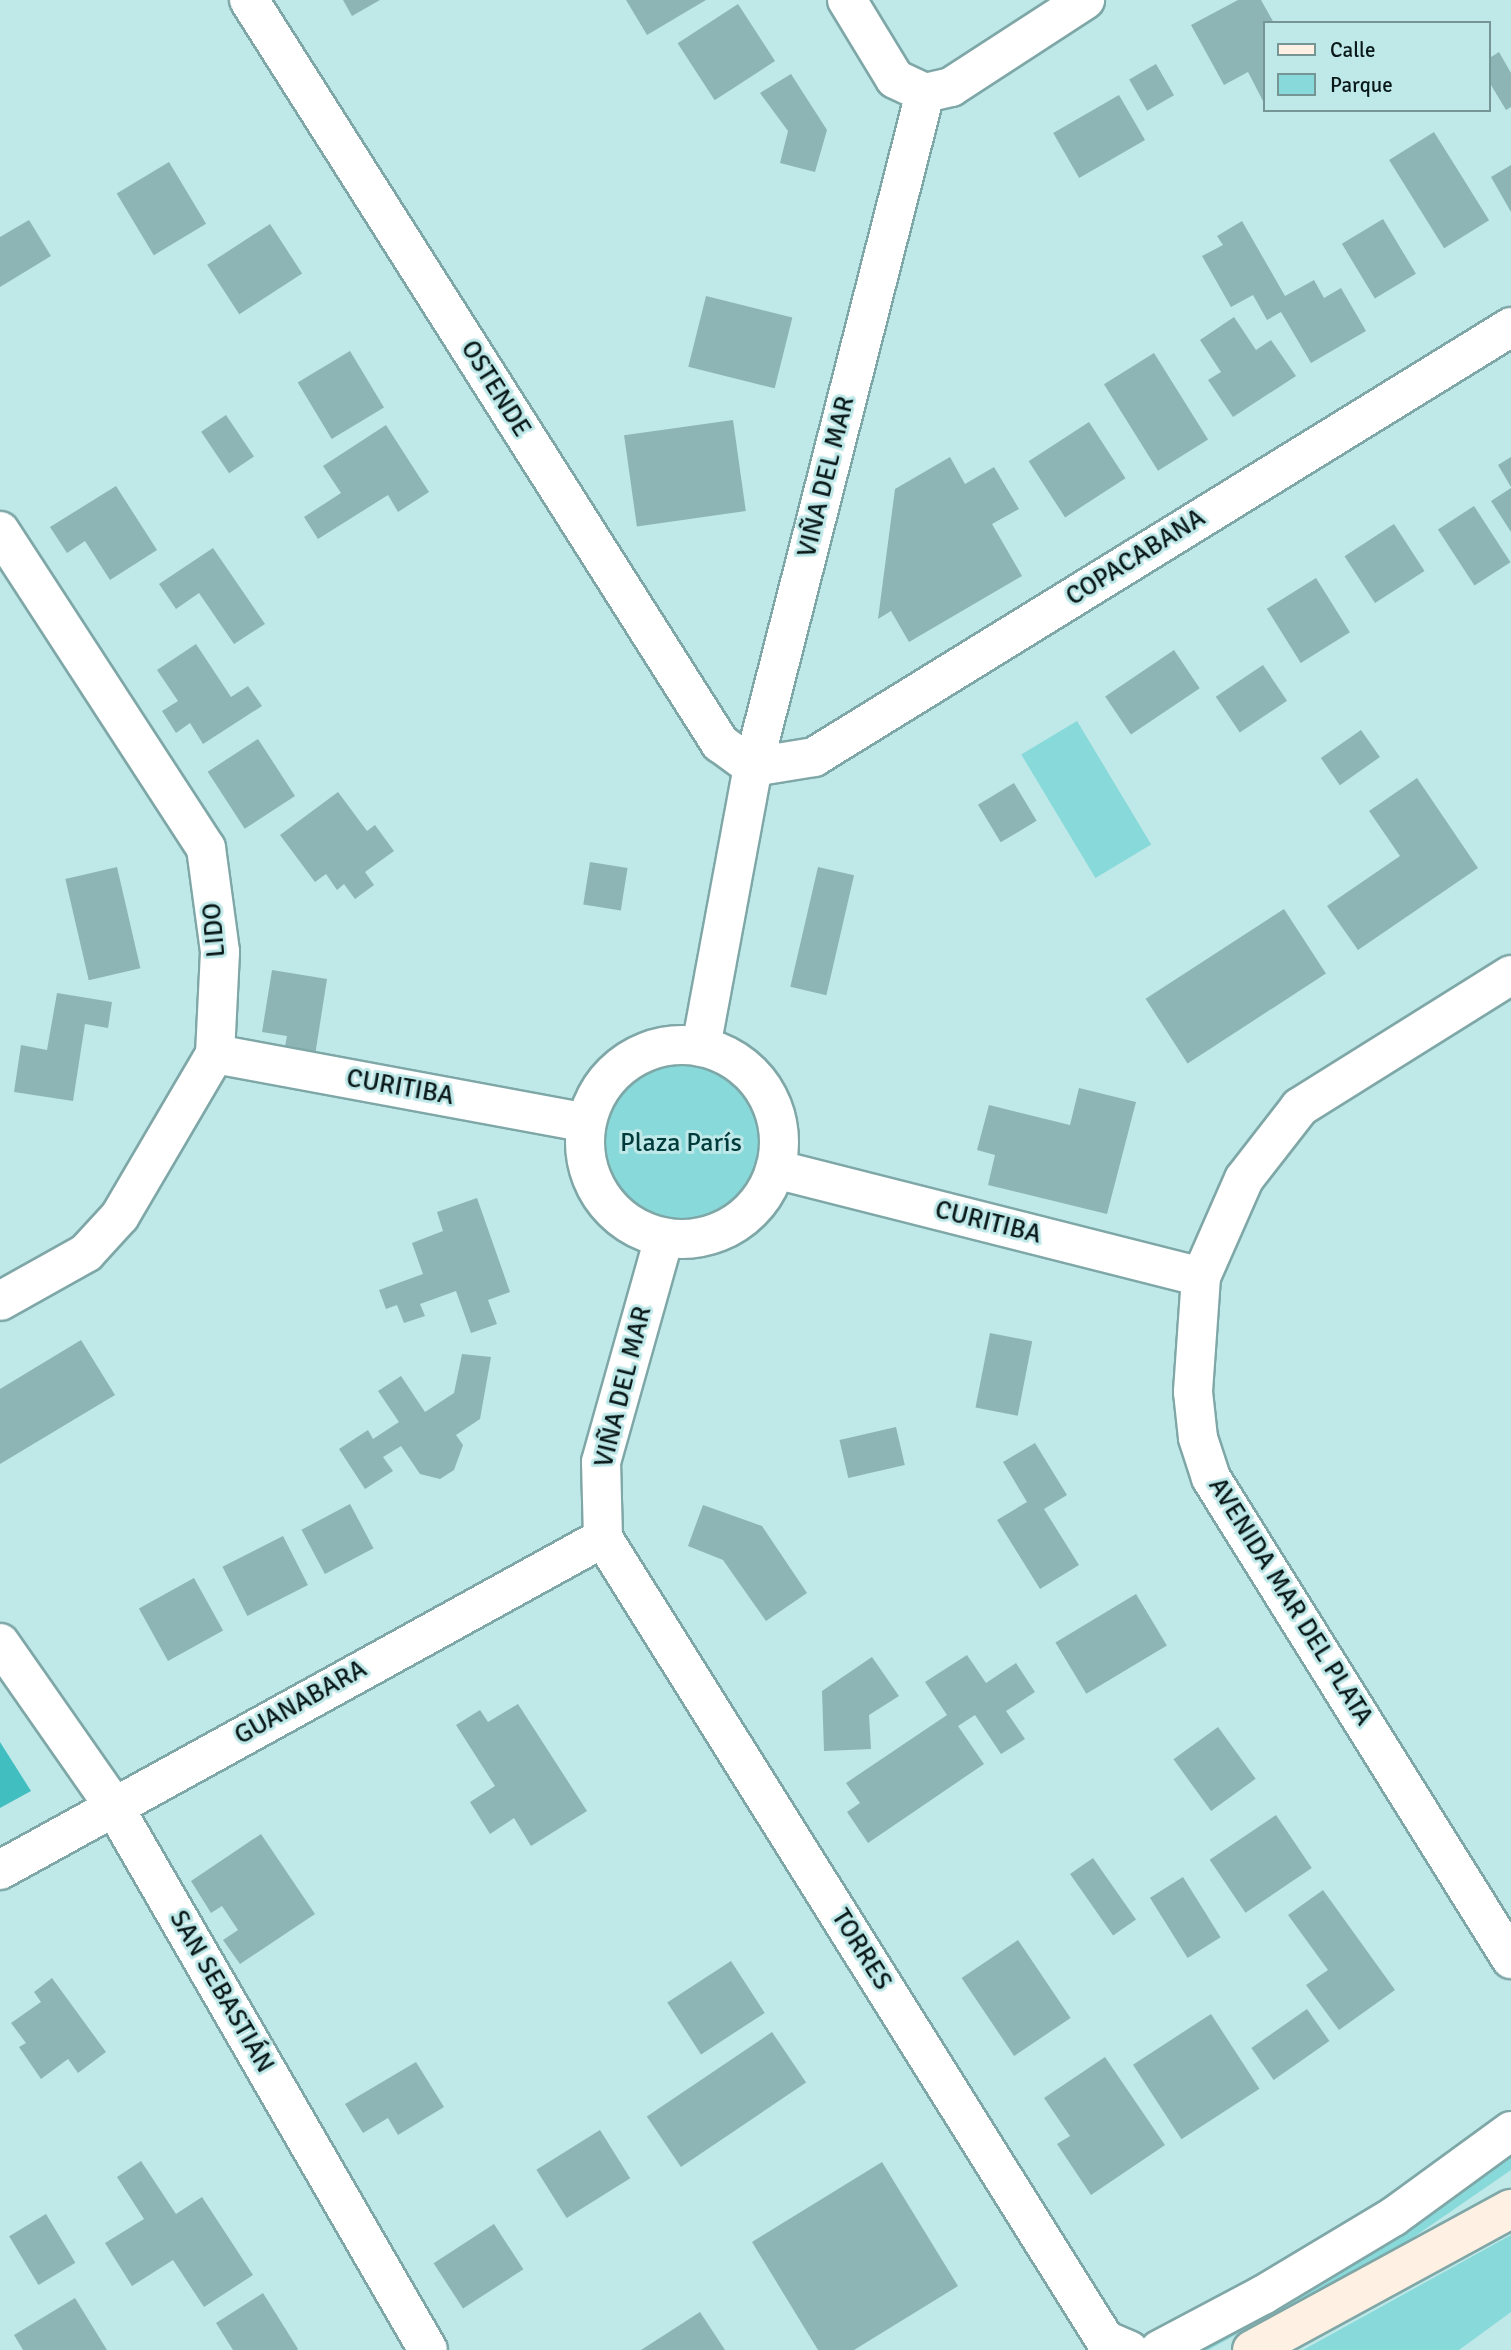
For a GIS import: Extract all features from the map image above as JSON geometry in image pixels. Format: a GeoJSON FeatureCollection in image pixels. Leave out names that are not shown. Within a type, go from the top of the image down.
{"type":"FeatureCollection","features":[{"type":"Feature","properties":{"kind":"main road"},"geometry":{"type":"LineString","coordinates":[[1252,2350],[1511,2209]]}},
{"type":"Feature","properties":{"kind":"street","name":"OSTENDE"},"geometry":{"type":"LineString","coordinates":[[249,0],[720,743],[753,767]]}},
{"type":"Feature","properties":{"kind":"street"},"geometry":{"type":"LineString","coordinates":[[847,0],[895,79],[925,93],[951,87],[1085,0]]}},
{"type":"Feature","properties":{"kind":"street","name":"VIÑA DEL MAR"},"geometry":{"type":"LineString","coordinates":[[701,1047],[753,767],[925,93]]}},
{"type":"Feature","properties":{"kind":"street","name":"COPACABANA"},"geometry":{"type":"LineString","coordinates":[[753,767],[814,757],[1511,327]]}},
{"type":"Feature","properties":{"kind":"street","name":"LIDO"},"geometry":{"type":"LineString","coordinates":[[0,531],[206,848],[220,952],[215,1054],[120,1216],[86,1253],[0,1301]]}},
{"type":"Feature","properties":{"kind":"street","name":"AVENIDA MAR DEL PLATA"},"geometry":{"type":"LineString","coordinates":[[1511,975],[1300,1107],[1244,1179],[1201,1277],[1193,1392],[1198,1438],[1211,1478],[1511,1959]]}},
{"type":"Feature","properties":{"kind":"street"},"geometry":{"type":"LineString","coordinates":[[670,1045],[701,1047],[731,1058],[756,1078],[772,1106],[779,1138],[775,1169],[763,1195],[744,1217],[720,1231],[692,1238],[664,1238],[635,1227],[610,1209],[593,1183],[588,1163],[586,1123],[596,1094],[615,1071],[632,1059],[670,1045]]}},
{"type":"Feature","properties":{"kind":"street","name":"CURITIBA"},"geometry":{"type":"LineString","coordinates":[[215,1054],[586,1123]]}},
{"type":"Feature","properties":{"kind":"street","name":"CURITIBA"},"geometry":{"type":"LineString","coordinates":[[775,1169],[1201,1277]]}},
{"type":"Feature","properties":{"kind":"street","name":"VIÑA DEL MAR"},"geometry":{"type":"LineString","coordinates":[[603,1538],[601,1462],[664,1238]]}},
{"type":"Feature","properties":{"kind":"street","name":"GUANABARA"},"geometry":{"type":"LineString","coordinates":[[0,1870],[113,1805],[603,1538]]}},
{"type":"Feature","properties":{"kind":"street","name":"TORRES"},"geometry":{"type":"LineString","coordinates":[[603,1538],[1105,2340],[1129,2350]]}},
{"type":"Feature","properties":{"kind":"street","name":"SAN SEBASTIÁN"},"geometry":{"type":"LineString","coordinates":[[0,1643],[113,1805],[428,2350]]}},
{"type":"Feature","properties":{"kind":"street"},"geometry":{"type":"LineString","coordinates":[[1159,2350],[1263,2295],[1393,2217],[1511,2131]]}},
{"type":"Feature","properties":{"kind":"green space"},"geometry":{"type":"Polygon","coordinates":[[[1077,721],[1151,844],[1095,878],[1021,754],[1077,721]]]}},
{"type":"Feature","properties":{"kind":"green space","name":"Plaza París"},"geometry":{"type":"Polygon","coordinates":[[[681,1061],[713,1068],[727,1075],[739,1086],[750,1098],[757,1112],[764,1144],[757,1176],[750,1190],[739,1202],[727,1213],[713,1220],[681,1227],[649,1220],[635,1213],[623,1202],[612,1190],[605,1176],[598,1144],[605,1112],[612,1098],[623,1086],[635,1075],[649,1068],[681,1061]]]}},
{"type":"Feature","properties":{"kind":"green space"},"geometry":{"type":"Polygon","coordinates":[[[1511,2156],[1511,2170],[1408,2241],[1208,2350],[1190,2350],[1395,2233],[1511,2156]]]}},
{"type":"Feature","properties":{"kind":"green space"},"geometry":{"type":"Polygon","coordinates":[[[1511,2235],[1511,2312],[1459,2350],[1303,2350],[1511,2235]]]}},
{"type":"Feature","properties":{"kind":"shaded area"},"geometry":{"type":"Polygon","coordinates":[[[0,1742],[31,1791],[0,1808],[0,1742]]]}},
{"type":"Feature","properties":{"kind":"building"},"geometry":{"type":"Polygon","coordinates":[[[343,0],[380,0],[352,16],[343,0]]]}},
{"type":"Feature","properties":{"kind":"building"},"geometry":{"type":"Polygon","coordinates":[[[626,0],[706,0],[647,35],[626,0]]]}},
{"type":"Feature","properties":{"kind":"building"},"geometry":{"type":"Polygon","coordinates":[[[1238,0],[1261,0],[1273,21],[1262,21],[1262,99],[1248,72],[1224,85],[1191,25],[1238,0]]]}},
{"type":"Feature","properties":{"kind":"building"},"geometry":{"type":"Polygon","coordinates":[[[738,4],[775,61],[715,100],[678,43],[738,4]]]}},
{"type":"Feature","properties":{"kind":"building"},"geometry":{"type":"Polygon","coordinates":[[[1499,52],[1511,73],[1511,107],[1506,110],[1490,83],[1490,58],[1499,52]]]}},
{"type":"Feature","properties":{"kind":"building"},"geometry":{"type":"Polygon","coordinates":[[[1156,64],[1174,95],[1147,111],[1129,80],[1156,64]]]}},
{"type":"Feature","properties":{"kind":"building"},"geometry":{"type":"Polygon","coordinates":[[[791,74],[827,130],[815,172],[780,163],[788,131],[760,93],[791,74]]]}},
{"type":"Feature","properties":{"kind":"building"},"geometry":{"type":"Polygon","coordinates":[[[1119,95],[1145,140],[1079,178],[1053,133],[1119,95]]]}},
{"type":"Feature","properties":{"kind":"building"},"geometry":{"type":"Polygon","coordinates":[[[1434,132],[1489,220],[1444,248],[1389,160],[1434,132]]]}},
{"type":"Feature","properties":{"kind":"building"},"geometry":{"type":"Polygon","coordinates":[[[169,162],[206,224],[154,255],[117,193],[169,162]]]}},
{"type":"Feature","properties":{"kind":"building"},"geometry":{"type":"Polygon","coordinates":[[[1511,165],[1511,212],[1491,177],[1511,165]]]}},
{"type":"Feature","properties":{"kind":"building"},"geometry":{"type":"Polygon","coordinates":[[[1383,219],[1416,274],[1375,299],[1342,244],[1383,219]]]}},
{"type":"Feature","properties":{"kind":"building"},"geometry":{"type":"Polygon","coordinates":[[[29,220],[51,256],[0,287],[0,237],[29,220]]]}},
{"type":"Feature","properties":{"kind":"building"},"geometry":{"type":"Polygon","coordinates":[[[1242,221],[1285,296],[1314,280],[1324,298],[1341,288],[1366,331],[1311,363],[1281,312],[1267,320],[1253,295],[1231,307],[1202,256],[1223,245],[1217,236],[1242,221]]]}},
{"type":"Feature","properties":{"kind":"building"},"geometry":{"type":"Polygon","coordinates":[[[270,224],[302,273],[239,314],[207,265],[270,224]]]}},
{"type":"Feature","properties":{"kind":"building"},"geometry":{"type":"Polygon","coordinates":[[[706,296],[792,318],[775,388],[688,367],[706,296]]]}},
{"type":"Feature","properties":{"kind":"building"},"geometry":{"type":"Polygon","coordinates":[[[1234,317],[1256,350],[1271,340],[1296,376],[1233,417],[1208,380],[1221,372],[1200,340],[1234,317]]]}},
{"type":"Feature","properties":{"kind":"building"},"geometry":{"type":"Polygon","coordinates":[[[350,351],[384,408],[332,439],[298,382],[350,351]]]}},
{"type":"Feature","properties":{"kind":"building"},"geometry":{"type":"Polygon","coordinates":[[[1154,353],[1208,440],[1158,471],[1104,384],[1154,353]]]}},
{"type":"Feature","properties":{"kind":"building"},"geometry":{"type":"Polygon","coordinates":[[[226,415],[254,456],[229,473],[201,432],[226,415]]]}},
{"type":"Feature","properties":{"kind":"building"},"geometry":{"type":"Polygon","coordinates":[[[733,420],[746,511],[637,526],[624,435],[733,420]]]}},
{"type":"Feature","properties":{"kind":"building"},"geometry":{"type":"Polygon","coordinates":[[[1089,422],[1125,478],[1065,517],[1029,461],[1089,422]]]}},
{"type":"Feature","properties":{"kind":"building"},"geometry":{"type":"Polygon","coordinates":[[[386,425],[429,492],[398,512],[388,495],[318,539],[304,517],[341,493],[323,466],[386,425]]]}},
{"type":"Feature","properties":{"kind":"building"},"geometry":{"type":"Polygon","coordinates":[[[950,457],[965,484],[994,467],[1019,509],[992,524],[1022,576],[909,642],[891,611],[878,619],[895,489],[950,457]]]}},
{"type":"Feature","properties":{"kind":"building"},"geometry":{"type":"Polygon","coordinates":[[[1511,457],[1511,487],[1498,465],[1511,457]]]}},
{"type":"Feature","properties":{"kind":"building"},"geometry":{"type":"Polygon","coordinates":[[[116,486],[157,550],[110,580],[85,541],[67,553],[50,527],[116,486]]]}},
{"type":"Feature","properties":{"kind":"building"},"geometry":{"type":"Polygon","coordinates":[[[1511,488],[1511,532],[1491,501],[1511,488]]]}},
{"type":"Feature","properties":{"kind":"building"},"geometry":{"type":"Polygon","coordinates":[[[1474,506],[1510,562],[1474,586],[1438,529],[1474,506]]]}},
{"type":"Feature","properties":{"kind":"building"},"geometry":{"type":"Polygon","coordinates":[[[1394,524],[1424,571],[1375,603],[1345,556],[1394,524]]]}},
{"type":"Feature","properties":{"kind":"building"},"geometry":{"type":"Polygon","coordinates":[[[213,548],[265,624],[234,644],[199,593],[176,609],[159,584],[213,548]]]}},
{"type":"Feature","properties":{"kind":"building"},"geometry":{"type":"Polygon","coordinates":[[[1316,578],[1350,632],[1301,663],[1267,609],[1316,578]]]}},
{"type":"Feature","properties":{"kind":"building"},"geometry":{"type":"Polygon","coordinates":[[[196,644],[231,697],[248,686],[262,706],[203,744],[190,723],[176,733],[162,711],[178,701],[157,670],[196,644]]]}},
{"type":"Feature","properties":{"kind":"building"},"geometry":{"type":"Polygon","coordinates":[[[1174,650],[1200,688],[1131,735],[1105,696],[1174,650]]]}},
{"type":"Feature","properties":{"kind":"building"},"geometry":{"type":"Polygon","coordinates":[[[1263,665],[1287,701],[1240,733],[1216,697],[1263,665]]]}},
{"type":"Feature","properties":{"kind":"building"},"geometry":{"type":"Polygon","coordinates":[[[1361,730],[1380,757],[1340,785],[1321,758],[1361,730]]]}},
{"type":"Feature","properties":{"kind":"building"},"geometry":{"type":"Polygon","coordinates":[[[258,739],[295,796],[245,829],[208,772],[258,739]]]}},
{"type":"Feature","properties":{"kind":"building"},"geometry":{"type":"Polygon","coordinates":[[[1417,778],[1478,868],[1358,950],[1327,906],[1400,856],[1369,811],[1417,778]]]}},
{"type":"Feature","properties":{"kind":"building"},"geometry":{"type":"Polygon","coordinates":[[[1014,783],[1037,821],[1001,842],[978,805],[1014,783]]]}},
{"type":"Feature","properties":{"kind":"building"},"geometry":{"type":"Polygon","coordinates":[[[338,792],[367,831],[375,825],[394,851],[365,872],[374,885],[355,899],[344,884],[337,890],[326,874],[315,882],[280,835],[338,792]]]}},
{"type":"Feature","properties":{"kind":"building"},"geometry":{"type":"Polygon","coordinates":[[[590,862],[628,868],[621,910],[583,904],[590,862]]]}},
{"type":"Feature","properties":{"kind":"building"},"geometry":{"type":"Polygon","coordinates":[[[117,867],[140,968],[89,980],[65,879],[117,867]]]}},
{"type":"Feature","properties":{"kind":"building"},"geometry":{"type":"Polygon","coordinates":[[[818,867],[854,875],[826,995],[790,987],[818,867]]]}},
{"type":"Feature","properties":{"kind":"building"},"geometry":{"type":"Polygon","coordinates":[[[1284,909],[1326,974],[1188,1063],[1146,999],[1284,909]]]}},
{"type":"Feature","properties":{"kind":"building"},"geometry":{"type":"Polygon","coordinates":[[[272,970],[327,979],[314,1062],[283,1057],[287,1036],[262,1032],[272,970]]]}},
{"type":"Feature","properties":{"kind":"building"},"geometry":{"type":"Polygon","coordinates":[[[57,993],[112,1002],[108,1028],[85,1024],[73,1101],[14,1092],[21,1045],[47,1050],[57,993]]]}},
{"type":"Feature","properties":{"kind":"building"},"geometry":{"type":"Polygon","coordinates":[[[1079,1088],[1136,1102],[1107,1214],[988,1185],[995,1155],[977,1150],[989,1105],[1070,1125],[1079,1088]]]}},
{"type":"Feature","properties":{"kind":"building"},"geometry":{"type":"Polygon","coordinates":[[[477,1198],[510,1292],[488,1300],[497,1324],[471,1333],[456,1291],[420,1304],[425,1316],[404,1323],[397,1305],[386,1309],[379,1290],[423,1274],[412,1243],[443,1231],[437,1212],[477,1198]]]}},
{"type":"Feature","properties":{"kind":"building"},"geometry":{"type":"Polygon","coordinates":[[[990,1333],[1032,1341],[1018,1416],[975,1408],[990,1333]]]}},
{"type":"Feature","properties":{"kind":"building"},"geometry":{"type":"Polygon","coordinates":[[[81,1340],[115,1395],[0,1464],[0,1389],[81,1340]]]}},
{"type":"Feature","properties":{"kind":"building"},"geometry":{"type":"Polygon","coordinates":[[[462,1354],[491,1357],[480,1419],[456,1435],[463,1445],[454,1470],[440,1479],[420,1474],[401,1446],[383,1457],[393,1471],[365,1489],[339,1449],[368,1430],[373,1439],[399,1422],[378,1391],[401,1376],[425,1412],[454,1393],[462,1354]]]}},
{"type":"Feature","properties":{"kind":"building"},"geometry":{"type":"Polygon","coordinates":[[[896,1427],[905,1465],[848,1478],[839,1440],[896,1427]]]}},
{"type":"Feature","properties":{"kind":"building"},"geometry":{"type":"Polygon","coordinates":[[[1035,1443],[1067,1495],[1044,1509],[1079,1565],[1040,1589],[997,1520],[1027,1502],[1003,1462],[1035,1443]]]}},
{"type":"Feature","properties":{"kind":"building"},"geometry":{"type":"Polygon","coordinates":[[[350,1504],[373,1548],[325,1574],[301,1530],[350,1504]]]}},
{"type":"Feature","properties":{"kind":"building"},"geometry":{"type":"Polygon","coordinates":[[[703,1505],[762,1526],[807,1593],[766,1621],[723,1560],[688,1546],[703,1505]]]}},
{"type":"Feature","properties":{"kind":"building"},"geometry":{"type":"Polygon","coordinates":[[[283,1536],[308,1585],[247,1616],[222,1567],[283,1536]]]}},
{"type":"Feature","properties":{"kind":"building"},"geometry":{"type":"Polygon","coordinates":[[[194,1578],[223,1630],[168,1661],[139,1609],[194,1578]]]}},
{"type":"Feature","properties":{"kind":"building"},"geometry":{"type":"Polygon","coordinates":[[[1136,1594],[1167,1645],[1086,1694],[1055,1642],[1136,1594]]]}},
{"type":"Feature","properties":{"kind":"building"},"geometry":{"type":"Polygon","coordinates":[[[967,1655],[986,1683],[1016,1663],[1035,1692],[1006,1711],[1025,1739],[1001,1754],[975,1715],[958,1726],[984,1764],[868,1843],[847,1812],[860,1803],[846,1783],[947,1715],[925,1682],[967,1655]]]}},
{"type":"Feature","properties":{"kind":"building"},"geometry":{"type":"Polygon","coordinates":[[[872,1657],[899,1696],[869,1715],[871,1749],[824,1751],[822,1691],[872,1657]]]}},
{"type":"Feature","properties":{"kind":"building"},"geometry":{"type":"Polygon","coordinates":[[[518,1704],[587,1811],[531,1846],[514,1818],[490,1834],[470,1802],[495,1786],[456,1725],[480,1710],[488,1722],[518,1704]]]}},
{"type":"Feature","properties":{"kind":"building"},"geometry":{"type":"Polygon","coordinates":[[[1218,1727],[1256,1779],[1211,1811],[1174,1759],[1218,1727]]]}},
{"type":"Feature","properties":{"kind":"building"},"geometry":{"type":"Polygon","coordinates":[[[1276,1815],[1312,1868],[1245,1913],[1210,1860],[1276,1815]]]}},
{"type":"Feature","properties":{"kind":"building"},"geometry":{"type":"Polygon","coordinates":[[[261,1834],[315,1914],[240,1964],[223,1940],[238,1930],[222,1906],[211,1913],[191,1881],[261,1834]]]}},
{"type":"Feature","properties":{"kind":"building"},"geometry":{"type":"Polygon","coordinates":[[[1093,1858],[1136,1919],[1113,1935],[1070,1874],[1093,1858]]]}},
{"type":"Feature","properties":{"kind":"building"},"geometry":{"type":"Polygon","coordinates":[[[1183,1877],[1221,1937],[1188,1958],[1150,1898],[1183,1877]]]}},
{"type":"Feature","properties":{"kind":"building"},"geometry":{"type":"Polygon","coordinates":[[[1323,1890],[1395,1990],[1339,2030],[1306,1985],[1328,1970],[1288,1915],[1323,1890]]]}},
{"type":"Feature","properties":{"kind":"building"},"geometry":{"type":"Polygon","coordinates":[[[1018,1940],[1071,2018],[1014,2056],[962,1978],[1018,1940]]]}},
{"type":"Feature","properties":{"kind":"building"},"geometry":{"type":"Polygon","coordinates":[[[731,1961],[765,2013],[701,2054],[667,2002],[731,1961]]]}},
{"type":"Feature","properties":{"kind":"building"},"geometry":{"type":"Polygon","coordinates":[[[52,1978],[106,2052],[78,2073],[68,2059],[41,2079],[19,2047],[26,2043],[11,2023],[41,2002],[34,1992],[52,1978]]]}},
{"type":"Feature","properties":{"kind":"building"},"geometry":{"type":"Polygon","coordinates":[[[1307,2009],[1329,2041],[1274,2080],[1251,2048],[1307,2009]]]}},
{"type":"Feature","properties":{"kind":"building"},"geometry":{"type":"Polygon","coordinates":[[[1211,2014],[1259,2089],[1181,2139],[1133,2065],[1211,2014]]]}},
{"type":"Feature","properties":{"kind":"building"},"geometry":{"type":"Polygon","coordinates":[[[772,2032],[806,2083],[681,2167],[647,2116],[772,2032]]]}},
{"type":"Feature","properties":{"kind":"building"},"geometry":{"type":"Polygon","coordinates":[[[1105,2057],[1165,2145],[1091,2195],[1057,2144],[1070,2136],[1044,2098],[1105,2057]]]}},
{"type":"Feature","properties":{"kind":"building"},"geometry":{"type":"Polygon","coordinates":[[[416,2062],[444,2107],[398,2135],[388,2118],[363,2133],[345,2104],[416,2062]]]}},
{"type":"Feature","properties":{"kind":"building"},"geometry":{"type":"Polygon","coordinates":[[[600,2130],[630,2178],[567,2218],[536,2170],[600,2130]]]}},
{"type":"Feature","properties":{"kind":"building"},"geometry":{"type":"Polygon","coordinates":[[[141,2161],[176,2214],[202,2197],[253,2275],[204,2307],[173,2260],[132,2286],[105,2243],[144,2219],[117,2177],[141,2161]]]}},
{"type":"Feature","properties":{"kind":"building"},"geometry":{"type":"Polygon","coordinates":[[[882,2162],[958,2286],[854,2350],[818,2350],[752,2242],[882,2162]]]}},
{"type":"Feature","properties":{"kind":"building"},"geometry":{"type":"Polygon","coordinates":[[[46,2214],[75,2263],[38,2285],[9,2236],[46,2214]]]}},
{"type":"Feature","properties":{"kind":"building"},"geometry":{"type":"Polygon","coordinates":[[[494,2224],[523,2269],[463,2309],[434,2263],[494,2224]]]}},
{"type":"Feature","properties":{"kind":"building"},"geometry":{"type":"Polygon","coordinates":[[[263,2293],[297,2350],[233,2350],[216,2323],[263,2293]]]}},
{"type":"Feature","properties":{"kind":"building"},"geometry":{"type":"Polygon","coordinates":[[[75,2298],[107,2350],[23,2350],[14,2335],[75,2298]]]}},
{"type":"Feature","properties":{"kind":"building"},"geometry":{"type":"Polygon","coordinates":[[[700,2312],[725,2350],[641,2350],[700,2312]]]}}]}
